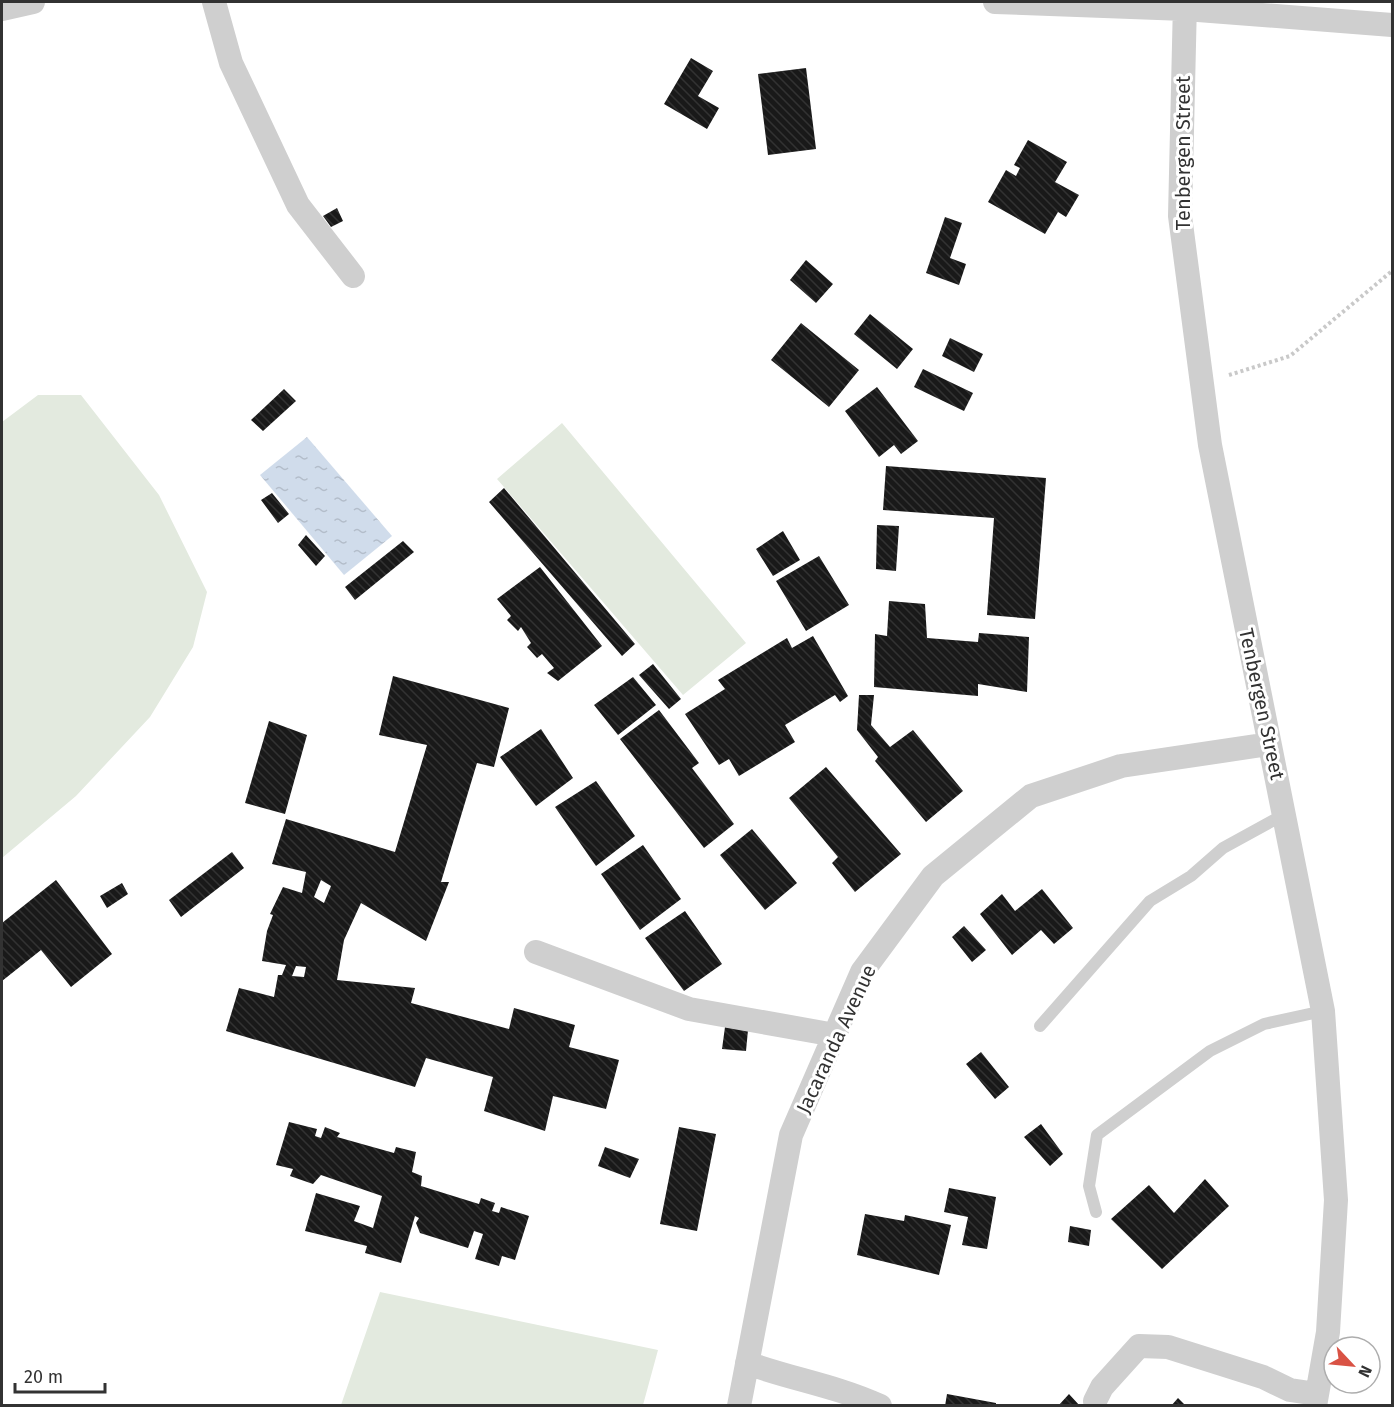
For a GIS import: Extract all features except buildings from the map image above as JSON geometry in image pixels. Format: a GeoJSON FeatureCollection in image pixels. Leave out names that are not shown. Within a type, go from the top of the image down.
{"type":"FeatureCollection","features":[{"type":"Feature","properties":{"kind":"street"},"geometry":{"type":"LineString","coordinates":[[2,9],[33,2]]}},
{"type":"Feature","properties":{"kind":"street"},"geometry":{"type":"LineString","coordinates":[[214,2],[231,63],[298,205],[353,276]]}},
{"type":"Feature","properties":{"kind":"street"},"geometry":{"type":"LineString","coordinates":[[995,2],[1185,5],[1392,25]]}},
{"type":"Feature","properties":{"kind":"street","name":"Tenbergen Street"},"geometry":{"type":"LineString","coordinates":[[1185,5],[1180,216],[1204,403],[1210,445],[1323,1011],[1336,1200],[1328,1332],[1316,1400]]}},
{"type":"Feature","properties":{"kind":"street","name":"Jacaranda Avenue"},"geometry":{"type":"LineString","coordinates":[[739,1406],[792,1136],[862,972],[933,876],[1031,796],[1120,766],[1269,744]]}},
{"type":"Feature","properties":{"kind":"street"},"geometry":{"type":"LineString","coordinates":[[536,952],[689,1009],[835,1035]]}},
{"type":"Feature","properties":{"kind":"street"},"geometry":{"type":"LineString","coordinates":[[1095,1401],[1102,1387],[1139,1346],[1168,1347],[1263,1377],[1316,1400]]}},
{"type":"Feature","properties":{"kind":"street"},"geometry":{"type":"LineString","coordinates":[[747,1363],[782,1376],[850,1392],[880,1406]]}},
{"type":"Feature","properties":{"kind":"lane"},"geometry":{"type":"LineString","coordinates":[[1040,1026],[1150,901],[1191,876],[1223,848],[1285,814]]}},
{"type":"Feature","properties":{"kind":"lane"},"geometry":{"type":"LineString","coordinates":[[1096,1212],[1089,1186],[1097,1136],[1210,1051],[1264,1024],[1323,1011]]}},
{"type":"Feature","properties":{"kind":"path"},"geometry":{"type":"LineString","coordinates":[[1204,403],[1229,374],[1290,356],[1392,271]]}},
{"type":"Feature","properties":{"kind":"shaded area"},"geometry":{"type":"Polygon","coordinates":[[[38,395],[81,395],[159,495],[207,592],[193,647],[150,717],[76,796],[2,858],[2,422],[38,395]]]}},
{"type":"Feature","properties":{"kind":"shaded area"},"geometry":{"type":"Polygon","coordinates":[[[562,423],[746,643],[683,695],[497,479],[562,423]]]}},
{"type":"Feature","properties":{"kind":"shaded area"},"geometry":{"type":"Polygon","coordinates":[[[380,1292],[658,1350],[643,1405],[341,1405],[380,1292]]]}},
{"type":"Feature","properties":{"kind":"water"},"geometry":{"type":"Polygon","coordinates":[[[307,437],[392,536],[344,575],[260,475],[307,437]]]}}]}
